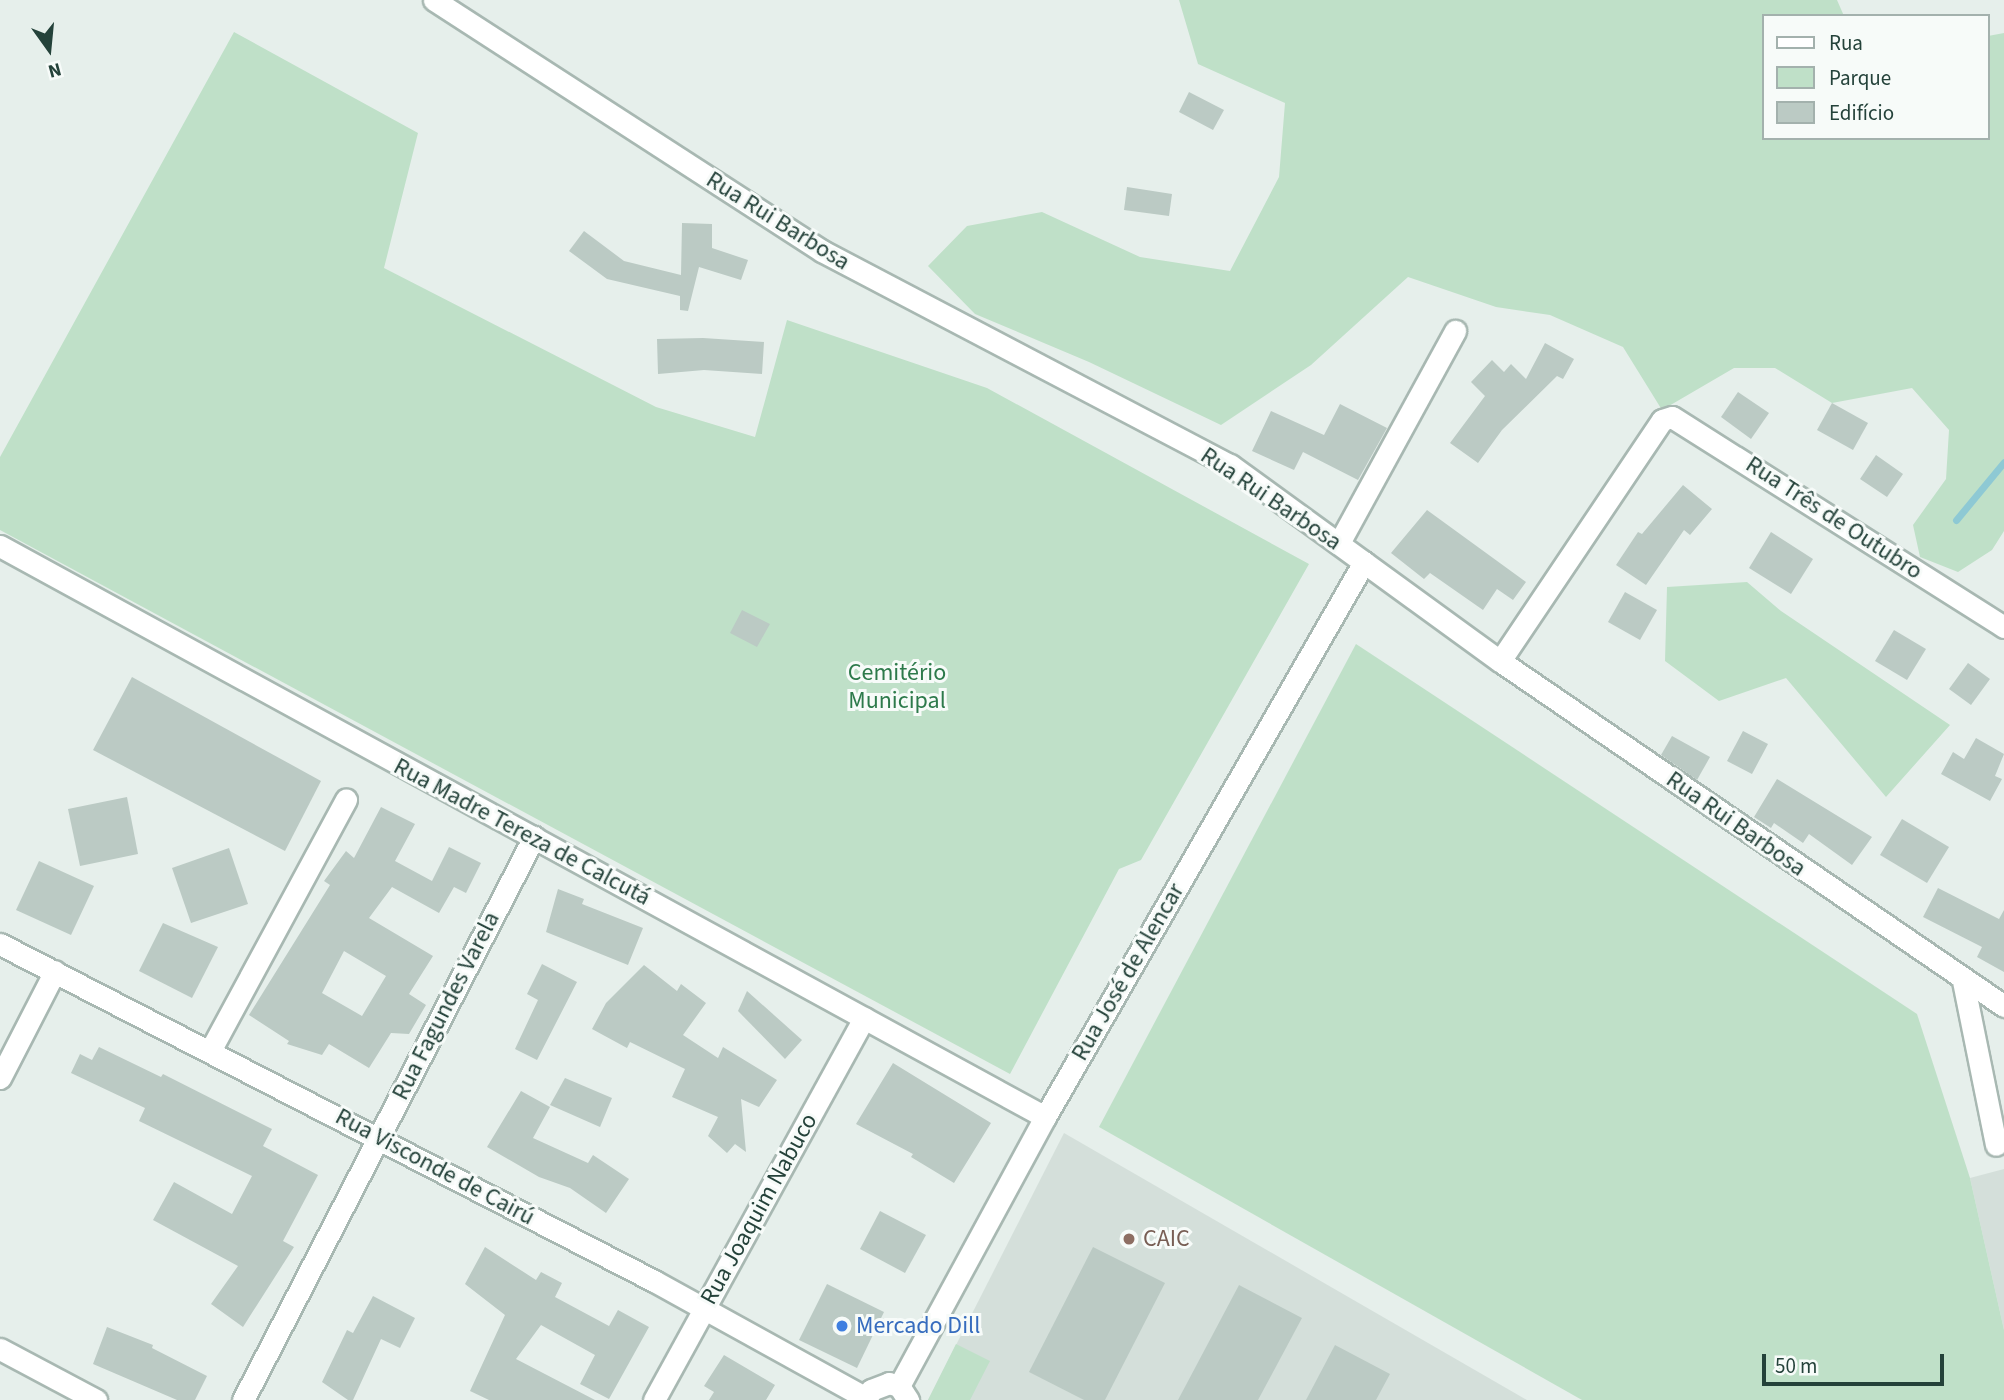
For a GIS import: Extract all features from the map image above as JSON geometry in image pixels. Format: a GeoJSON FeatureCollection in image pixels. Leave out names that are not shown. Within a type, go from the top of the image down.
{"type":"FeatureCollection","features":[{"type":"Feature","properties":{"kind":"street","name":"Rua Rui Barbosa"},"geometry":{"type":"LineString","coordinates":[[435,0],[822,251],[1230,466],[1500,660],[2004,1006]]}},
{"type":"Feature","properties":{"kind":"street"},"geometry":{"type":"LineString","coordinates":[[1339,543],[1455,331]]}},
{"type":"Feature","properties":{"kind":"street","name":"Rua Três de Outubro"},"geometry":{"type":"LineString","coordinates":[[1500,660],[1662,420],[1681,419],[2004,627]]}},
{"type":"Feature","properties":{"kind":"street","name":"Rua Madre Tereza de Calcutá"},"geometry":{"type":"LineString","coordinates":[[0,547],[1045,1116]]}},
{"type":"Feature","properties":{"kind":"street","name":"Rua José de Alencar"},"geometry":{"type":"LineString","coordinates":[[904,1393],[1045,1116],[1364,562]]}},
{"type":"Feature","properties":{"kind":"street"},"geometry":{"type":"LineString","coordinates":[[211,1051],[346,799]]}},
{"type":"Feature","properties":{"kind":"street","name":"Rua Fagundes Varela"},"geometry":{"type":"LineString","coordinates":[[243,1400],[534,837]]}},
{"type":"Feature","properties":{"kind":"street","name":"Rua Visconde de Cairú"},"geometry":{"type":"LineString","coordinates":[[0,943],[704,1308],[866,1399]]}},
{"type":"Feature","properties":{"kind":"street"},"geometry":{"type":"LineString","coordinates":[[0,1078],[55,971]]}},
{"type":"Feature","properties":{"kind":"street"},"geometry":{"type":"LineString","coordinates":[[1964,981],[1997,1145]]}},
{"type":"Feature","properties":{"kind":"street","name":"Rua Joaquim Nabuco"},"geometry":{"type":"LineString","coordinates":[[654,1400],[863,1018]]}},
{"type":"Feature","properties":{"kind":"street"},"geometry":{"type":"LineString","coordinates":[[0,1349],[96,1400]]}},
{"type":"Feature","properties":{"kind":"street"},"geometry":{"type":"LineString","coordinates":[[866,1399],[880,1384],[904,1393]]}},
{"type":"Feature","properties":{"kind":"shaded area","name":"CAIC"},"geometry":{"type":"Polygon","coordinates":[[[1064,1133],[1527,1400],[928,1400],[1064,1133]]]}},
{"type":"Feature","properties":{"kind":"shaded area"},"geometry":{"type":"Polygon","coordinates":[[[2004,1169],[2004,1330],[1970,1178],[2004,1169]]]}},
{"type":"Feature","properties":{"kind":"green space"},"geometry":{"type":"Polygon","coordinates":[[[1179,0],[1837,0],[1843,14],[1762,14],[1762,140],[1990,140],[1990,36],[2004,33],[2004,531],[1992,550],[1958,572],[1920,557],[1913,525],[1946,479],[1949,430],[1912,388],[1832,403],[1775,368],[1734,368],[1662,410],[1623,347],[1550,315],[1496,307],[1408,277],[1311,365],[1221,425],[1089,362],[975,314],[928,266],[967,226],[1042,212],[1140,257],[1230,271],[1279,177],[1285,103],[1198,64],[1179,0]]]}},
{"type":"Feature","properties":{"kind":"green space","name":"Cemitério Municipal"},"geometry":{"type":"Polygon","coordinates":[[[234,32],[418,133],[384,268],[656,407],[755,437],[787,320],[987,388],[1309,564],[1141,860],[1119,869],[1010,1074],[0,530],[0,457],[234,32]]]}},
{"type":"Feature","properties":{"kind":"green space"},"geometry":{"type":"Polygon","coordinates":[[[1747,582],[1781,611],[1950,725],[1886,797],[1786,678],[1719,701],[1665,661],[1667,587],[1747,582]]]}},
{"type":"Feature","properties":{"kind":"green space"},"geometry":{"type":"Polygon","coordinates":[[[1356,644],[1917,1014],[1970,1178],[2004,1330],[2004,1400],[1582,1400],[1099,1127],[1356,644]]]}},
{"type":"Feature","properties":{"kind":"green space"},"geometry":{"type":"Polygon","coordinates":[[[956,1344],[990,1361],[970,1400],[928,1400],[956,1344]]]}},
{"type":"Feature","properties":{"kind":"building"},"geometry":{"type":"Polygon","coordinates":[[[1189,92],[1224,110],[1213,130],[1179,112],[1189,92]]]}},
{"type":"Feature","properties":{"kind":"building"},"geometry":{"type":"Polygon","coordinates":[[[1127,187],[1172,194],[1169,216],[1124,210],[1127,187]]]}},
{"type":"Feature","properties":{"kind":"building"},"geometry":{"type":"Polygon","coordinates":[[[682,223],[712,224],[712,248],[748,260],[741,280],[699,267],[688,311],[680,310],[680,296],[607,279],[569,251],[584,231],[624,261],[681,275],[682,223]]]}},
{"type":"Feature","properties":{"kind":"building"},"geometry":{"type":"Polygon","coordinates":[[[703,338],[764,342],[762,374],[704,370],[658,374],[657,339],[703,338]]]}},
{"type":"Feature","properties":{"kind":"building"},"geometry":{"type":"Polygon","coordinates":[[[1545,343],[1574,359],[1563,379],[1557,376],[1502,430],[1478,463],[1450,443],[1485,396],[1471,382],[1492,360],[1504,372],[1511,364],[1526,379],[1545,343]]]}},
{"type":"Feature","properties":{"kind":"building"},"geometry":{"type":"Polygon","coordinates":[[[1738,392],[1769,413],[1751,439],[1721,417],[1738,392]]]}},
{"type":"Feature","properties":{"kind":"building"},"geometry":{"type":"Polygon","coordinates":[[[1832,403],[1868,423],[1853,450],[1817,430],[1832,403]]]}},
{"type":"Feature","properties":{"kind":"building"},"geometry":{"type":"Polygon","coordinates":[[[1340,404],[1387,428],[1358,480],[1303,452],[1294,470],[1252,451],[1271,411],[1324,435],[1340,404]]]}},
{"type":"Feature","properties":{"kind":"building"},"geometry":{"type":"Polygon","coordinates":[[[1876,455],[1903,474],[1887,497],[1860,479],[1876,455]]]}},
{"type":"Feature","properties":{"kind":"building"},"geometry":{"type":"Polygon","coordinates":[[[1683,485],[1712,509],[1690,535],[1684,530],[1646,585],[1616,565],[1638,532],[1642,534],[1683,485]]]}},
{"type":"Feature","properties":{"kind":"building"},"geometry":{"type":"Polygon","coordinates":[[[1427,510],[1526,582],[1513,600],[1497,589],[1483,610],[1430,573],[1424,579],[1391,553],[1427,510]]]}},
{"type":"Feature","properties":{"kind":"building"},"geometry":{"type":"Polygon","coordinates":[[[1771,532],[1813,559],[1791,594],[1749,568],[1771,532]]]}},
{"type":"Feature","properties":{"kind":"building"},"geometry":{"type":"Polygon","coordinates":[[[1625,592],[1657,610],[1640,640],[1608,622],[1625,592]]]}},
{"type":"Feature","properties":{"kind":"building"},"geometry":{"type":"Polygon","coordinates":[[[742,610],[770,624],[757,647],[730,633],[742,610]]]}},
{"type":"Feature","properties":{"kind":"building"},"geometry":{"type":"Polygon","coordinates":[[[1894,630],[1926,649],[1907,680],[1875,661],[1894,630]]]}},
{"type":"Feature","properties":{"kind":"building"},"geometry":{"type":"Polygon","coordinates":[[[1968,663],[1990,679],[1971,705],[1949,689],[1968,663]]]}},
{"type":"Feature","properties":{"kind":"building"},"geometry":{"type":"Polygon","coordinates":[[[132,677],[321,781],[285,851],[93,750],[132,677]]]}},
{"type":"Feature","properties":{"kind":"building"},"geometry":{"type":"Polygon","coordinates":[[[1743,731],[1768,744],[1752,774],[1727,761],[1743,731]]]}},
{"type":"Feature","properties":{"kind":"building"},"geometry":{"type":"Polygon","coordinates":[[[1672,736],[1710,757],[1697,780],[1661,755],[1672,736]]]}},
{"type":"Feature","properties":{"kind":"building"},"geometry":{"type":"Polygon","coordinates":[[[1976,738],[2004,754],[1995,776],[2002,779],[1990,801],[1941,774],[1953,752],[1964,759],[1976,738]]]}},
{"type":"Feature","properties":{"kind":"building"},"geometry":{"type":"Polygon","coordinates":[[[1777,779],[1872,837],[1852,865],[1809,834],[1803,843],[1774,823],[1771,828],[1754,817],[1777,779]]]}},
{"type":"Feature","properties":{"kind":"building"},"geometry":{"type":"Polygon","coordinates":[[[127,797],[138,854],[80,866],[68,809],[127,797]]]}},
{"type":"Feature","properties":{"kind":"building"},"geometry":{"type":"Polygon","coordinates":[[[381,807],[415,824],[395,861],[432,881],[449,847],[481,863],[466,893],[454,887],[439,913],[392,887],[369,918],[433,956],[409,994],[426,1005],[409,1034],[391,1033],[369,1068],[329,1044],[322,1055],[287,1044],[289,1041],[249,1015],[330,885],[324,881],[346,851],[354,858],[381,807]],[[344,951],[322,993],[362,1016],[386,976],[344,951]]]}},
{"type":"Feature","properties":{"kind":"building"},"geometry":{"type":"Polygon","coordinates":[[[1902,819],[1949,847],[1927,883],[1880,855],[1902,819]]]}},
{"type":"Feature","properties":{"kind":"building"},"geometry":{"type":"Polygon","coordinates":[[[229,848],[248,904],[191,923],[172,868],[229,848]]]}},
{"type":"Feature","properties":{"kind":"building"},"geometry":{"type":"Polygon","coordinates":[[[39,861],[94,886],[71,935],[16,910],[39,861]]]}},
{"type":"Feature","properties":{"kind":"building"},"geometry":{"type":"Polygon","coordinates":[[[1938,888],[1999,919],[2004,910],[2004,972],[1977,957],[1982,947],[1923,917],[1938,888]]]}},
{"type":"Feature","properties":{"kind":"building"},"geometry":{"type":"Polygon","coordinates":[[[558,889],[584,899],[582,904],[643,928],[628,965],[546,932],[558,889]]]}},
{"type":"Feature","properties":{"kind":"building"},"geometry":{"type":"Polygon","coordinates":[[[163,923],[218,947],[192,998],[139,971],[163,923]]]}},
{"type":"Feature","properties":{"kind":"building"},"geometry":{"type":"Polygon","coordinates":[[[542,964],[577,982],[537,1060],[515,1049],[538,1000],[527,994],[542,964]]]}},
{"type":"Feature","properties":{"kind":"building"},"geometry":{"type":"Polygon","coordinates":[[[644,965],[677,991],[681,984],[706,1003],[683,1035],[718,1058],[723,1047],[777,1080],[759,1107],[741,1099],[746,1152],[735,1144],[727,1153],[708,1136],[718,1117],[672,1097],[685,1069],[630,1042],[627,1048],[592,1029],[606,1003],[644,965]]]}},
{"type":"Feature","properties":{"kind":"building"},"geometry":{"type":"Polygon","coordinates":[[[747,991],[802,1040],[785,1059],[738,1011],[747,991]]]}},
{"type":"Feature","properties":{"kind":"building"},"geometry":{"type":"Polygon","coordinates":[[[99,1047],[161,1077],[163,1074],[272,1129],[263,1146],[318,1175],[283,1241],[294,1247],[243,1327],[211,1304],[238,1266],[153,1220],[174,1182],[232,1214],[252,1176],[139,1121],[145,1108],[71,1073],[80,1054],[92,1060],[99,1047]]]}},
{"type":"Feature","properties":{"kind":"building"},"geometry":{"type":"Polygon","coordinates":[[[893,1063],[991,1123],[954,1183],[911,1157],[913,1154],[856,1124],[893,1063]]]}},
{"type":"Feature","properties":{"kind":"building"},"geometry":{"type":"Polygon","coordinates":[[[565,1078],[612,1098],[600,1127],[550,1105],[565,1078]]]}},
{"type":"Feature","properties":{"kind":"building"},"geometry":{"type":"Polygon","coordinates":[[[521,1091],[550,1107],[533,1138],[588,1163],[593,1155],[629,1179],[606,1213],[570,1188],[539,1177],[487,1147],[521,1091]]]}},
{"type":"Feature","properties":{"kind":"building"},"geometry":{"type":"Polygon","coordinates":[[[880,1211],[926,1235],[905,1273],[860,1249],[880,1211]]]}},
{"type":"Feature","properties":{"kind":"building"},"geometry":{"type":"Polygon","coordinates":[[[485,1247],[536,1280],[541,1272],[562,1283],[555,1297],[609,1326],[618,1310],[649,1327],[609,1399],[580,1384],[595,1355],[541,1325],[516,1359],[595,1400],[489,1400],[470,1391],[505,1315],[465,1284],[485,1247]]]}},
{"type":"Feature","properties":{"kind":"building"},"geometry":{"type":"Polygon","coordinates":[[[1093,1247],[1165,1283],[1105,1400],[1084,1400],[1029,1372],[1093,1247]]]}},
{"type":"Feature","properties":{"kind":"building","name":"Mercado Dill"},"geometry":{"type":"Polygon","coordinates":[[[827,1284],[884,1312],[857,1368],[799,1340],[827,1284]]]}},
{"type":"Feature","properties":{"kind":"building"},"geometry":{"type":"Polygon","coordinates":[[[1239,1285],[1302,1318],[1258,1400],[1178,1400],[1239,1285]]]}},
{"type":"Feature","properties":{"kind":"building"},"geometry":{"type":"Polygon","coordinates":[[[373,1296],[415,1318],[400,1348],[381,1339],[353,1400],[348,1400],[322,1382],[347,1330],[353,1333],[373,1296]]]}},
{"type":"Feature","properties":{"kind":"building"},"geometry":{"type":"Polygon","coordinates":[[[107,1327],[153,1345],[152,1348],[207,1376],[195,1400],[177,1400],[93,1364],[107,1327]]]}},
{"type":"Feature","properties":{"kind":"building"},"geometry":{"type":"Polygon","coordinates":[[[1335,1345],[1390,1374],[1376,1400],[1306,1400],[1335,1345]]]}},
{"type":"Feature","properties":{"kind":"building"},"geometry":{"type":"Polygon","coordinates":[[[724,1355],[775,1385],[766,1400],[709,1400],[714,1392],[704,1386],[724,1355]]]}},
{"type":"Feature","properties":{"kind":"waterway"},"geometry":{"type":"LineString","coordinates":[[1956,520],[2004,462]]}},
{"type":"Feature","properties":{"kind":"place","name":"CAIC"},"geometry":{"type":"Point","coordinates":[1129,1239]}},
{"type":"Feature","properties":{"kind":"place","name":"Mercado Dill"},"geometry":{"type":"Point","coordinates":[842,1326]}}]}
